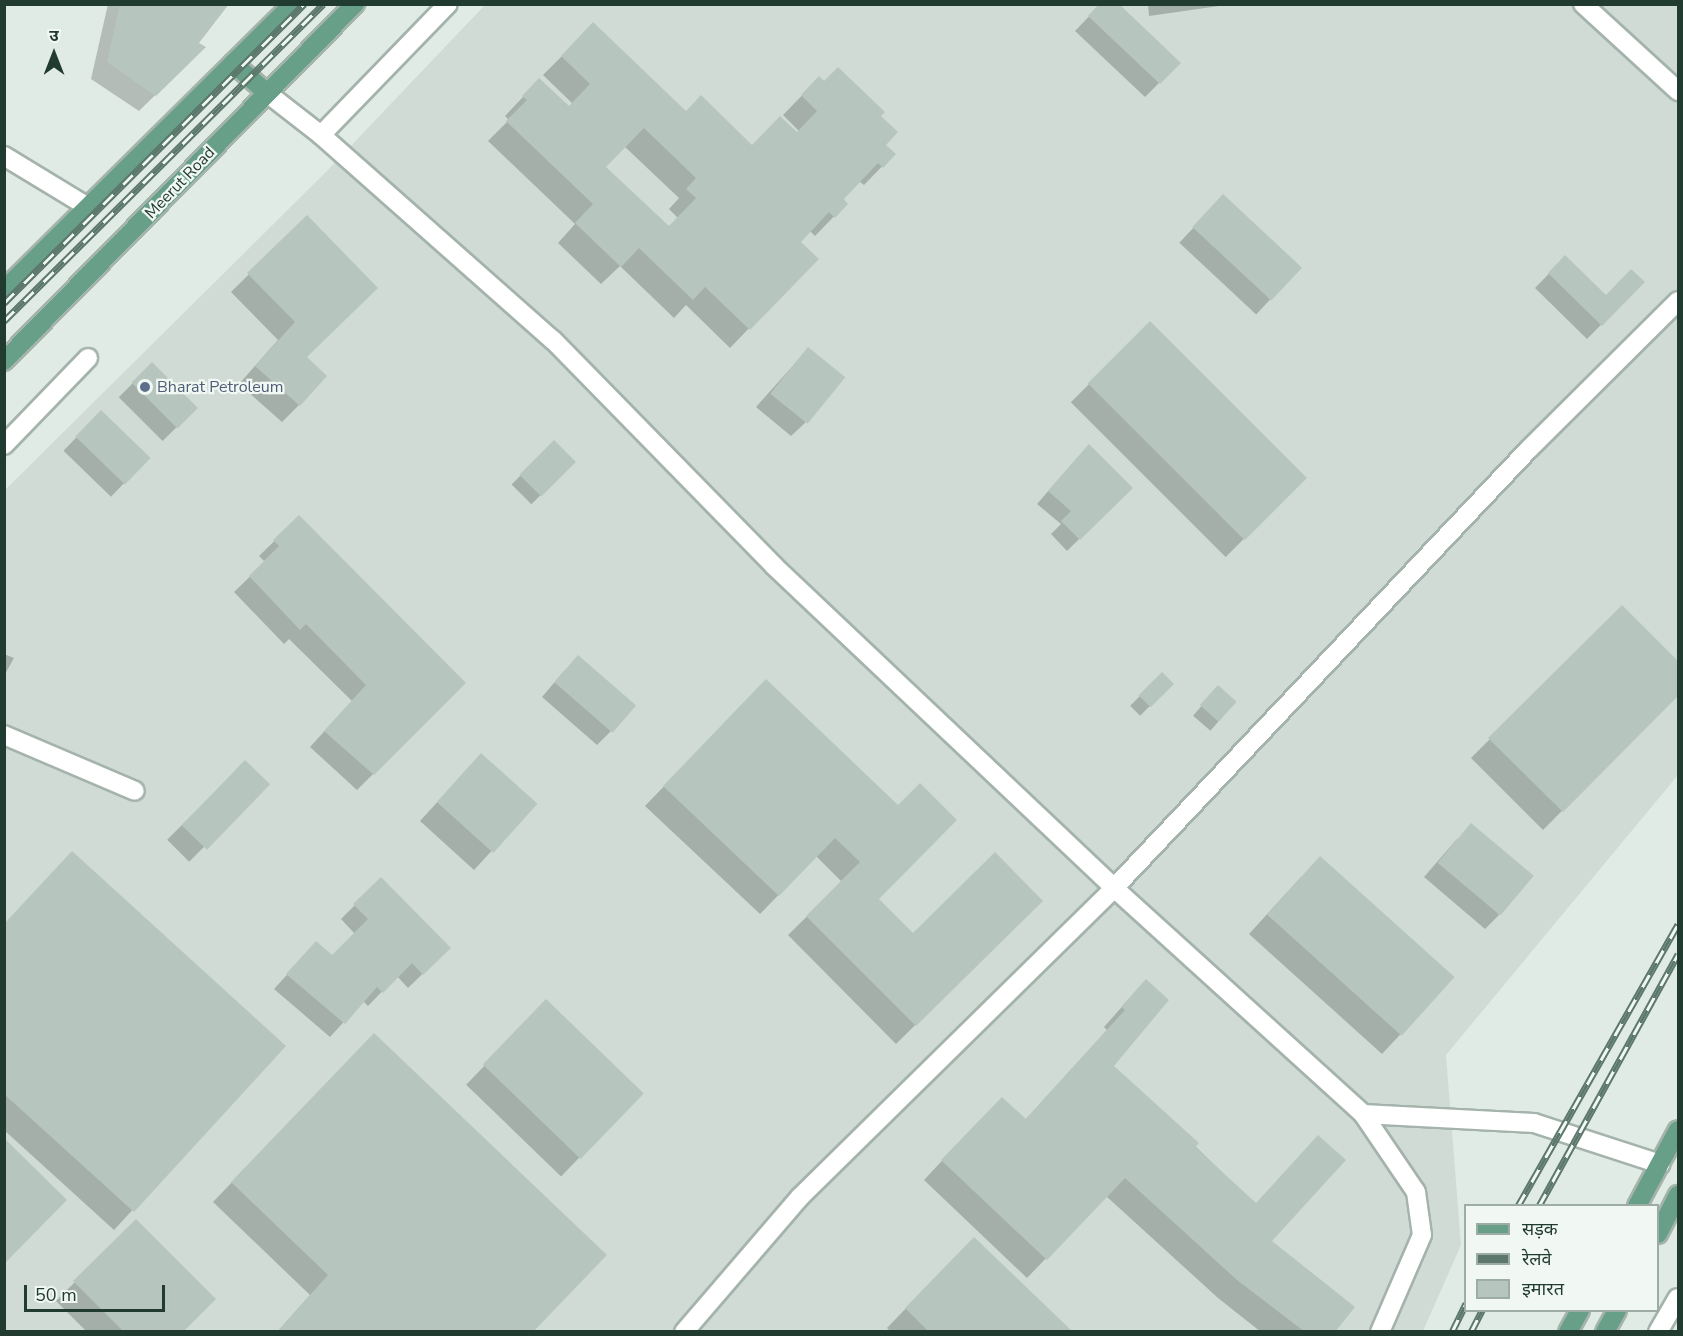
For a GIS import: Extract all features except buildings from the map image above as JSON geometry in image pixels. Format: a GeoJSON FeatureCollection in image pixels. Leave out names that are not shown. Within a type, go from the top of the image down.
{"type":"FeatureCollection","features":[{"type":"Feature","properties":{"kind":"main road"},"geometry":{"type":"LineString","coordinates":[[4,290],[293,4]]}},
{"type":"Feature","properties":{"kind":"main road","name":"Meerut Road"},"geometry":{"type":"LineString","coordinates":[[4,362],[355,4]]}},
{"type":"Feature","properties":{"kind":"main road"},"geometry":{"type":"LineString","coordinates":[[233,63],[267,93]]}},
{"type":"Feature","properties":{"kind":"main road"},"geometry":{"type":"LineString","coordinates":[[1638,1204],[1678,1130]]}},
{"type":"Feature","properties":{"kind":"main road"},"geometry":{"type":"LineString","coordinates":[[1659,1232],[1678,1195]]}},
{"type":"Feature","properties":{"kind":"main road"},"geometry":{"type":"LineString","coordinates":[[1568,1332],[1579,1312]]}},
{"type":"Feature","properties":{"kind":"main road"},"geometry":{"type":"LineString","coordinates":[[1605,1332],[1616,1312]]}},
{"type":"Feature","properties":{"kind":"street"},"geometry":{"type":"LineString","coordinates":[[321,135],[448,4]]}},
{"type":"Feature","properties":{"kind":"street"},"geometry":{"type":"LineString","coordinates":[[1583,4],[1678,91]]}},
{"type":"Feature","properties":{"kind":"street"},"geometry":{"type":"LineString","coordinates":[[267,93],[321,135],[553,340],[774,566],[1114,888],[1364,1114],[1416,1192],[1422,1235],[1380,1332]]}},
{"type":"Feature","properties":{"kind":"street"},"geometry":{"type":"LineString","coordinates":[[4,156],[88,207]]}},
{"type":"Feature","properties":{"kind":"street"},"geometry":{"type":"LineString","coordinates":[[684,1332],[800,1197],[1114,888],[1529,449],[1678,300]]}},
{"type":"Feature","properties":{"kind":"street"},"geometry":{"type":"LineString","coordinates":[[4,445],[88,358]]}},
{"type":"Feature","properties":{"kind":"street"},"geometry":{"type":"LineString","coordinates":[[4,735],[135,792]]}},
{"type":"Feature","properties":{"kind":"street"},"geometry":{"type":"LineString","coordinates":[[1364,1114],[1534,1123],[1660,1164]]}},
{"type":"Feature","properties":{"kind":"street"},"geometry":{"type":"LineString","coordinates":[[1658,1332],[1678,1298]]}},
{"type":"Feature","properties":{"kind":"shaded area"},"geometry":{"type":"Polygon","coordinates":[[[485,5],[1678,5],[1678,775],[1446,1055],[1461,1245],[1423,1331],[5,1332],[5,490],[326,172],[485,5]]]}},
{"type":"Feature","properties":{"kind":"railway"},"geometry":{"type":"LineString","coordinates":[[4,303],[304,4]]}},
{"type":"Feature","properties":{"kind":"railway"},"geometry":{"type":"LineString","coordinates":[[4,321],[323,4]]}},
{"type":"Feature","properties":{"kind":"railway"},"geometry":{"type":"LineString","coordinates":[[1519,1204],[1678,924]]}},
{"type":"Feature","properties":{"kind":"railway"},"geometry":{"type":"LineString","coordinates":[[1540,1204],[1678,954]]}},
{"type":"Feature","properties":{"kind":"railway"},"geometry":{"type":"LineString","coordinates":[[1452,1332],[1464,1307]]}},
{"type":"Feature","properties":{"kind":"railway"},"geometry":{"type":"LineString","coordinates":[[1471,1332],[1481,1312]]}},
{"type":"Feature","properties":{"kind":"place","name":"Bharat Petroleum"},"geometry":{"type":"Point","coordinates":[145,387]}}]}
